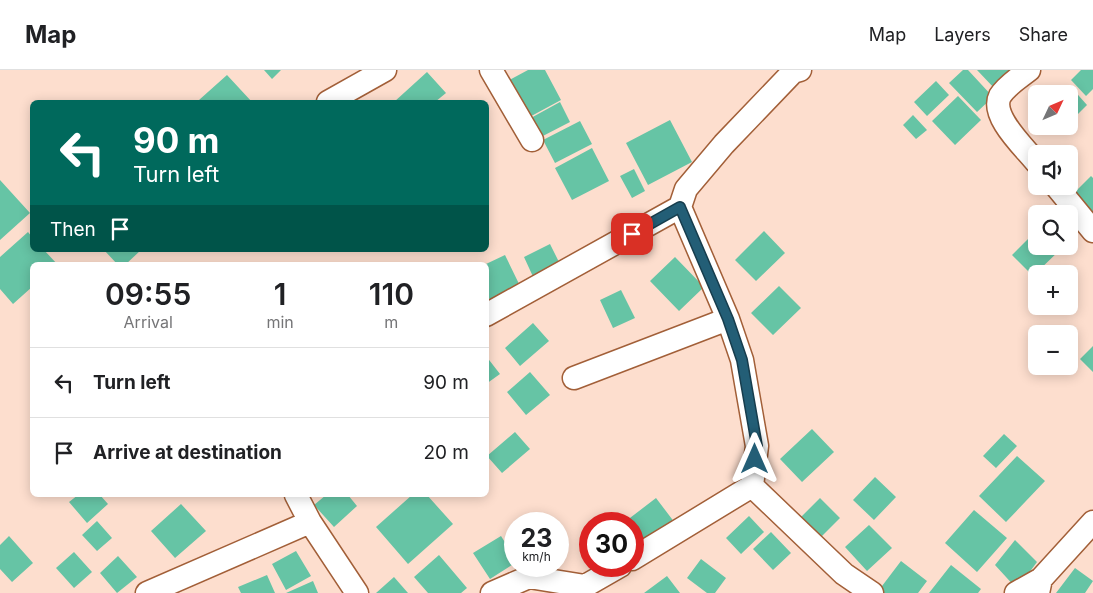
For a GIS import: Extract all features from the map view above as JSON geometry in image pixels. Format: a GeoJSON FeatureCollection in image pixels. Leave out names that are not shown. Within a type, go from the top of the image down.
{"type":"FeatureCollection","features":[{"type":"Feature","properties":{"kind":"street"},"geometry":{"type":"LineString","coordinates":[[332,100],[385,70]]}},
{"type":"Feature","properties":{"kind":"street"},"geometry":{"type":"LineString","coordinates":[[491,70],[532,140]]}},
{"type":"Feature","properties":{"kind":"street"},"geometry":{"type":"LineString","coordinates":[[752,486],[757,446],[742,360],[728,319],[680,207],[686,189],[724,144],[795,71]]}},
{"type":"Feature","properties":{"kind":"street"},"geometry":{"type":"LineString","coordinates":[[1026,71],[1008,86],[999,98],[998,112],[1003,122],[1028,152]]}},
{"type":"Feature","properties":{"kind":"street"},"geometry":{"type":"LineString","coordinates":[[1063,195],[1093,231]]}},
{"type":"Feature","properties":{"kind":"street"},"geometry":{"type":"LineString","coordinates":[[489,313],[680,207]]}},
{"type":"Feature","properties":{"kind":"street"},"geometry":{"type":"LineString","coordinates":[[574,378],[728,319]]}},
{"type":"Feature","properties":{"kind":"street"},"geometry":{"type":"LineString","coordinates":[[644,552],[752,486]]}},
{"type":"Feature","properties":{"kind":"street"},"geometry":{"type":"LineString","coordinates":[[752,486],[844,574],[872,593]]}},
{"type":"Feature","properties":{"kind":"street"},"geometry":{"type":"LineString","coordinates":[[297,497],[310,522],[357,593]]}},
{"type":"Feature","properties":{"kind":"street"},"geometry":{"type":"LineString","coordinates":[[147,593],[310,522]]}},
{"type":"Feature","properties":{"kind":"street"},"geometry":{"type":"LineString","coordinates":[[1016,593],[1039,586],[1093,522]]}},
{"type":"Feature","properties":{"kind":"street"},"geometry":{"type":"LineString","coordinates":[[492,593],[529,577],[584,586],[600,577]]}},
{"type":"Feature","properties":{"kind":"building"},"geometry":{"type":"Polygon","coordinates":[[[264,70],[281,70],[272,79],[264,70]]]}},
{"type":"Feature","properties":{"kind":"building"},"geometry":{"type":"Polygon","coordinates":[[[528,70],[545,70],[561,100],[524,120],[504,83],[528,70]]]}},
{"type":"Feature","properties":{"kind":"building"},"geometry":{"type":"Polygon","coordinates":[[[963,70],[968,70],[993,97],[977,112],[949,83],[963,70]]]}},
{"type":"Feature","properties":{"kind":"building"},"geometry":{"type":"Polygon","coordinates":[[[977,70],[1014,70],[995,89],[977,70]]]}},
{"type":"Feature","properties":{"kind":"building"},"geometry":{"type":"Polygon","coordinates":[[[1081,70],[1093,70],[1093,89],[1086,96],[1078,85],[1071,80],[1081,70]]]}},
{"type":"Feature","properties":{"kind":"building"},"geometry":{"type":"Polygon","coordinates":[[[427,72],[446,93],[437,100],[396,100],[427,72]]]}},
{"type":"Feature","properties":{"kind":"building"},"geometry":{"type":"Polygon","coordinates":[[[227,75],[250,100],[199,100],[227,75]]]}},
{"type":"Feature","properties":{"kind":"building"},"geometry":{"type":"Polygon","coordinates":[[[936,81],[949,95],[927,116],[914,102],[936,81]]]}},
{"type":"Feature","properties":{"kind":"building"},"geometry":{"type":"Polygon","coordinates":[[[1078,95],[1087,105],[1078,114],[1078,95]]]}},
{"type":"Feature","properties":{"kind":"building"},"geometry":{"type":"Polygon","coordinates":[[[958,96],[981,120],[955,145],[932,121],[958,96]]]}},
{"type":"Feature","properties":{"kind":"building"},"geometry":{"type":"Polygon","coordinates":[[[560,102],[570,122],[539,138],[529,119],[560,102]]]}},
{"type":"Feature","properties":{"kind":"building"},"geometry":{"type":"Polygon","coordinates":[[[913,115],[927,130],[916,139],[903,125],[913,115]]]}},
{"type":"Feature","properties":{"kind":"building"},"geometry":{"type":"Polygon","coordinates":[[[670,120],[692,162],[648,185],[626,143],[670,120]]]}},
{"type":"Feature","properties":{"kind":"building"},"geometry":{"type":"Polygon","coordinates":[[[580,121],[592,144],[555,163],[543,140],[580,121]]]}},
{"type":"Feature","properties":{"kind":"building"},"geometry":{"type":"Polygon","coordinates":[[[592,148],[609,181],[572,200],[555,168],[592,148]]]}},
{"type":"Feature","properties":{"kind":"building"},"geometry":{"type":"Polygon","coordinates":[[[634,169],[645,191],[632,198],[620,176],[634,169]]]}},
{"type":"Feature","properties":{"kind":"building"},"geometry":{"type":"Polygon","coordinates":[[[1091,176],[1093,178],[1093,220],[1071,196],[1078,195],[1078,189],[1091,176]]]}},
{"type":"Feature","properties":{"kind":"building"},"geometry":{"type":"Polygon","coordinates":[[[0,180],[30,213],[0,240],[0,180]]]}},
{"type":"Feature","properties":{"kind":"building"},"geometry":{"type":"Polygon","coordinates":[[[764,231],[785,253],[756,281],[735,260],[764,231]]]}},
{"type":"Feature","properties":{"kind":"building"},"geometry":{"type":"Polygon","coordinates":[[[28,232],[30,234],[30,252],[46,252],[55,262],[30,262],[30,289],[13,304],[0,289],[0,257],[28,232]]]}},
{"type":"Feature","properties":{"kind":"building"},"geometry":{"type":"Polygon","coordinates":[[[1028,239],[1028,255],[1055,255],[1044,265],[1028,265],[1028,271],[1012,255],[1028,239]]]}},
{"type":"Feature","properties":{"kind":"building"},"geometry":{"type":"Polygon","coordinates":[[[550,244],[562,268],[535,281],[524,257],[550,244]]]}},
{"type":"Feature","properties":{"kind":"building"},"geometry":{"type":"Polygon","coordinates":[[[106,252],[139,252],[128,262],[115,262],[106,252]]]}},
{"type":"Feature","properties":{"kind":"building"},"geometry":{"type":"Polygon","coordinates":[[[505,255],[521,288],[491,302],[489,298],[489,263],[505,255]]]}},
{"type":"Feature","properties":{"kind":"building"},"geometry":{"type":"Polygon","coordinates":[[[675,257],[704,287],[679,311],[650,281],[675,257]]]}},
{"type":"Feature","properties":{"kind":"building"},"geometry":{"type":"Polygon","coordinates":[[[779,286],[801,308],[773,335],[751,313],[779,286]]]}},
{"type":"Feature","properties":{"kind":"building"},"geometry":{"type":"Polygon","coordinates":[[[621,290],[635,318],[613,328],[600,300],[621,290]]]}},
{"type":"Feature","properties":{"kind":"building"},"geometry":{"type":"Polygon","coordinates":[[[533,323],[549,341],[520,366],[505,348],[533,323]]]}},
{"type":"Feature","properties":{"kind":"building"},"geometry":{"type":"Polygon","coordinates":[[[1093,346],[1093,372],[1080,359],[1093,346]]]}},
{"type":"Feature","properties":{"kind":"building"},"geometry":{"type":"Polygon","coordinates":[[[489,360],[500,374],[489,382],[489,360]]]}},
{"type":"Feature","properties":{"kind":"building"},"geometry":{"type":"Polygon","coordinates":[[[530,372],[550,395],[526,415],[507,392],[530,372]]]}},
{"type":"Feature","properties":{"kind":"building"},"geometry":{"type":"Polygon","coordinates":[[[812,429],[834,452],[802,482],[780,459],[812,429]]]}},
{"type":"Feature","properties":{"kind":"building"},"geometry":{"type":"Polygon","coordinates":[[[515,432],[530,449],[502,473],[489,458],[489,454],[515,432]]]}},
{"type":"Feature","properties":{"kind":"building"},"geometry":{"type":"Polygon","coordinates":[[[1004,434],[1017,446],[996,468],[983,456],[1004,434]]]}},
{"type":"Feature","properties":{"kind":"building"},"geometry":{"type":"Polygon","coordinates":[[[1017,456],[1045,481],[1006,522],[979,496],[1017,456]]]}},
{"type":"Feature","properties":{"kind":"building"},"geometry":{"type":"Polygon","coordinates":[[[875,477],[896,497],[874,520],[853,500],[875,477]]]}},
{"type":"Feature","properties":{"kind":"building"},"geometry":{"type":"Polygon","coordinates":[[[75,497],[102,497],[108,504],[87,523],[69,502],[75,497]]]}},
{"type":"Feature","properties":{"kind":"building"},"geometry":{"type":"Polygon","coordinates":[[[324,497],[350,497],[357,506],[334,527],[314,505],[324,497]]]}},
{"type":"Feature","properties":{"kind":"building"},"geometry":{"type":"Polygon","coordinates":[[[410,497],[429,497],[453,524],[408,564],[376,527],[410,497]]]}},
{"type":"Feature","properties":{"kind":"building"},"geometry":{"type":"Polygon","coordinates":[[[656,498],[675,523],[646,546],[644,544],[644,512],[638,512],[656,498]]]}},
{"type":"Feature","properties":{"kind":"building"},"geometry":{"type":"Polygon","coordinates":[[[820,498],[840,518],[819,539],[799,519],[820,498]]]}},
{"type":"Feature","properties":{"kind":"building"},"geometry":{"type":"Polygon","coordinates":[[[181,504],[206,531],[175,558],[151,531],[181,504]]]}},
{"type":"Feature","properties":{"kind":"building"},"geometry":{"type":"Polygon","coordinates":[[[974,510],[1007,538],[977,572],[945,543],[974,510]]]}},
{"type":"Feature","properties":{"kind":"building"},"geometry":{"type":"Polygon","coordinates":[[[749,516],[764,532],[741,554],[726,538],[749,516]]]}},
{"type":"Feature","properties":{"kind":"building"},"geometry":{"type":"Polygon","coordinates":[[[97,521],[112,538],[97,551],[82,535],[97,521]]]}},
{"type":"Feature","properties":{"kind":"building"},"geometry":{"type":"Polygon","coordinates":[[[869,525],[892,548],[867,571],[845,547],[869,525]]]}},
{"type":"Feature","properties":{"kind":"building"},"geometry":{"type":"Polygon","coordinates":[[[771,532],[791,553],[773,570],[753,549],[771,532]]]}},
{"type":"Feature","properties":{"kind":"building"},"geometry":{"type":"Polygon","coordinates":[[[9,536],[33,563],[12,582],[0,569],[0,545],[9,536]]]}},
{"type":"Feature","properties":{"kind":"building"},"geometry":{"type":"Polygon","coordinates":[[[501,536],[504,541],[504,570],[490,579],[473,553],[501,536]]]}},
{"type":"Feature","properties":{"kind":"building"},"geometry":{"type":"Polygon","coordinates":[[[1015,540],[1037,562],[1017,589],[995,565],[1015,540]]]}},
{"type":"Feature","properties":{"kind":"building"},"geometry":{"type":"Polygon","coordinates":[[[296,551],[311,576],[286,590],[272,564],[296,551]]]}},
{"type":"Feature","properties":{"kind":"building"},"geometry":{"type":"Polygon","coordinates":[[[74,552],[92,572],[74,588],[56,568],[74,552]]]}},
{"type":"Feature","properties":{"kind":"building"},"geometry":{"type":"Polygon","coordinates":[[[439,555],[467,588],[461,593],[428,593],[414,577],[439,555]]]}},
{"type":"Feature","properties":{"kind":"building"},"geometry":{"type":"Polygon","coordinates":[[[118,556],[137,577],[117,593],[100,573],[118,556]]]}},
{"type":"Feature","properties":{"kind":"building"},"geometry":{"type":"Polygon","coordinates":[[[701,559],[726,578],[715,593],[707,593],[687,578],[701,559]]]}},
{"type":"Feature","properties":{"kind":"building"},"geometry":{"type":"Polygon","coordinates":[[[901,561],[927,581],[918,593],[882,593],[879,590],[901,561]]]}},
{"type":"Feature","properties":{"kind":"building"},"geometry":{"type":"Polygon","coordinates":[[[951,565],[981,589],[978,593],[929,593],[951,565]]]}},
{"type":"Feature","properties":{"kind":"building"},"geometry":{"type":"Polygon","coordinates":[[[1075,568],[1093,581],[1085,593],[1056,593],[1075,568]]]}},
{"type":"Feature","properties":{"kind":"building"},"geometry":{"type":"Polygon","coordinates":[[[267,575],[275,593],[241,593],[238,587],[267,575]]]}},
{"type":"Feature","properties":{"kind":"building"},"geometry":{"type":"Polygon","coordinates":[[[667,576],[680,593],[644,593],[667,576]]]}},
{"type":"Feature","properties":{"kind":"building"},"geometry":{"type":"Polygon","coordinates":[[[394,577],[408,593],[376,593],[394,577]]]}},
{"type":"Feature","properties":{"kind":"building"},"geometry":{"type":"Polygon","coordinates":[[[313,581],[318,593],[286,593],[313,581]]]}},
{"type":"Feature","properties":{"kind":"route"},"geometry":{"type":"LineString","coordinates":[[632,234],[680,207],[728,319],[742,360],[757,446],[755,459]]}}]}
